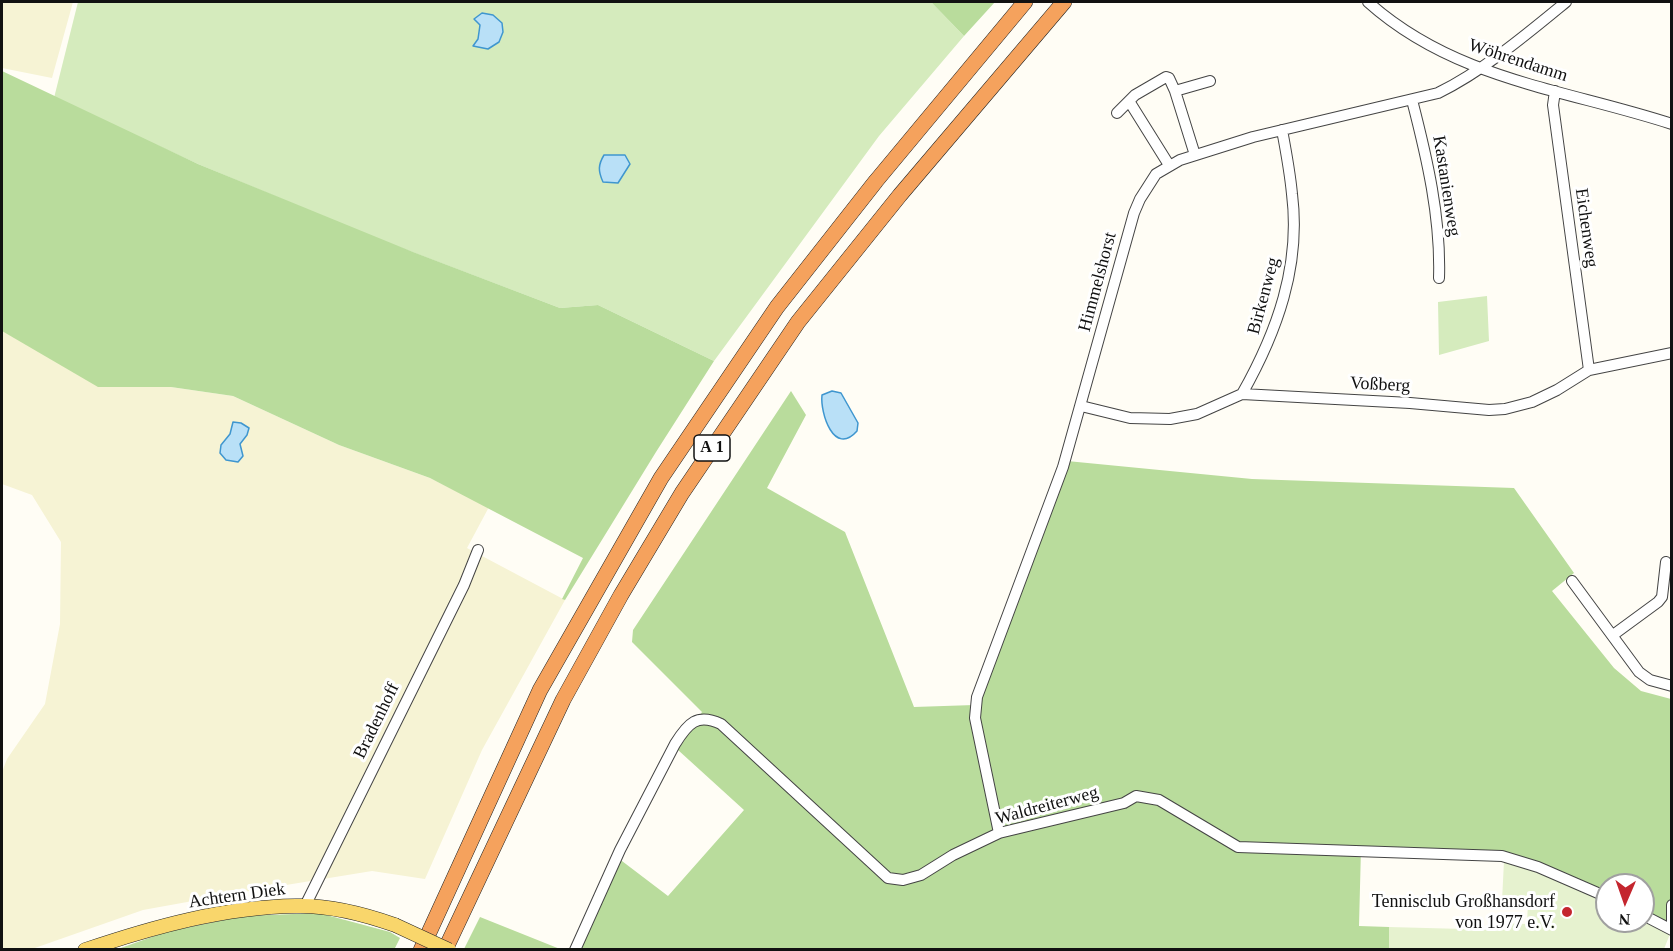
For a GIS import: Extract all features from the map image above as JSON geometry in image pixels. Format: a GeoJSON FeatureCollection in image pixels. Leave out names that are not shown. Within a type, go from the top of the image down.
{"type":"FeatureCollection","features":[{"type":"Feature","properties":{"kind":"highway","name":"A 1"},"geometry":{"type":"LineString","coordinates":[[421,950],[540,690],[661,478],[777,307],[876,181],[1025,2]]}},
{"type":"Feature","properties":{"kind":"highway","name":"A 1"},"geometry":{"type":"LineString","coordinates":[[447,950],[563,700],[682,494],[798,322],[900,195],[1064,2]]}},
{"type":"Feature","properties":{"kind":"main road","name":"Achtern Diek"},"geometry":{"type":"LineString","coordinates":[[85,950],[167,924],[242,910],[305,906],[336,909],[395,925],[447,950]]}},
{"type":"Feature","properties":{"kind":"street","name":"Wöhrendamm"},"geometry":{"type":"LineString","coordinates":[[1368,2],[1389,21],[1438,51],[1478,69],[1671,124]]}},
{"type":"Feature","properties":{"kind":"street","name":"Himmelshorst"},"geometry":{"type":"LineString","coordinates":[[999,833],[975,718],[978,697],[1052,501],[1081,406],[1134,213],[1156,174],[1195,154],[1282,130],[1438,93],[1478,69],[1566,2]]}},
{"type":"Feature","properties":{"kind":"street"},"geometry":{"type":"LineString","coordinates":[[1117,113],[1135,95],[1166,77],[1171,80],[1195,154]]}},
{"type":"Feature","properties":{"kind":"street"},"geometry":{"type":"LineString","coordinates":[[1175,91],[1210,81]]}},
{"type":"Feature","properties":{"kind":"street","name":"Eichenweg"},"geometry":{"type":"LineString","coordinates":[[1555,91],[1553,105],[1589,370]]}},
{"type":"Feature","properties":{"kind":"street"},"geometry":{"type":"LineString","coordinates":[[1129,100],[1170,165]]}},
{"type":"Feature","properties":{"kind":"street","name":"Kastanienweg"},"geometry":{"type":"LineString","coordinates":[[1412,100],[1424,148],[1437,226],[1439,278]]}},
{"type":"Feature","properties":{"kind":"street","name":"Birkenweg"},"geometry":{"type":"LineString","coordinates":[[1242,394],[1260,363],[1272,335],[1291,270],[1294,212],[1282,130]]}},
{"type":"Feature","properties":{"kind":"street","name":"Voßberg"},"geometry":{"type":"LineString","coordinates":[[1081,406],[1130,418],[1170,419],[1197,414],[1242,394],[1505,410],[1532,402],[1589,370],[1671,353]]}},
{"type":"Feature","properties":{"kind":"street","name":"Bradenhoff"},"geometry":{"type":"LineString","coordinates":[[305,906],[464,585],[478,550]]}},
{"type":"Feature","properties":{"kind":"street"},"geometry":{"type":"LineString","coordinates":[[1613,635],[1662,597],[1666,562]]}},
{"type":"Feature","properties":{"kind":"street"},"geometry":{"type":"LineString","coordinates":[[1572,581],[1639,672],[1650,680],[1671,686]]}},
{"type":"Feature","properties":{"kind":"street","name":"Waldreiterweg"},"geometry":{"type":"LineString","coordinates":[[575,950],[620,850],[675,744],[685,728],[696,720],[709,719],[722,724],[888,878],[903,880],[921,875],[953,855],[999,833],[1124,803],[1136,796],[1159,800],[1238,847],[1502,856],[1538,867],[1595,892]]}},
{"type":"Feature","properties":{"kind":"street"},"geometry":{"type":"LineString","coordinates":[[1671,905],[1671,922]]}},
{"type":"Feature","properties":{"kind":"street"},"geometry":{"type":"LineString","coordinates":[[1655,921],[1671,930]]}},
{"type":"Feature","properties":{"kind":"shaded area"},"geometry":{"type":"Polygon","coordinates":[[[2,2],[73,2],[52,78],[2,68],[2,2]]]}},
{"type":"Feature","properties":{"kind":"shaded area"},"geometry":{"type":"Polygon","coordinates":[[[2,331],[171,387],[233,396],[339,445],[430,478],[489,507],[467,548],[565,600],[482,750],[425,879],[372,871],[237,893],[143,910],[32,949],[2,950],[2,772],[7,759],[45,704],[60,624],[61,542],[32,495],[2,484],[2,331]]]}},
{"type":"Feature","properties":{"kind":"green space"},"geometry":{"type":"Polygon","coordinates":[[[78,2],[931,2],[964,36],[879,136],[714,361],[598,305],[560,308],[378,239],[198,164],[54,98],[78,2]]]}},
{"type":"Feature","properties":{"kind":"green space"},"geometry":{"type":"Polygon","coordinates":[[[931,2],[995,2],[964,36],[931,2]]]}},
{"type":"Feature","properties":{"kind":"green space"},"geometry":{"type":"Polygon","coordinates":[[[2,71],[198,164],[413,252],[560,308],[598,305],[714,361],[565,600],[562,599],[583,558],[430,478],[339,445],[233,396],[171,387],[98,387],[2,331],[2,71]]]}},
{"type":"Feature","properties":{"kind":"green space"},"geometry":{"type":"Polygon","coordinates":[[[1487,296],[1489,341],[1439,355],[1438,302],[1487,296]]]}},
{"type":"Feature","properties":{"kind":"green space"},"geometry":{"type":"Polygon","coordinates":[[[791,391],[806,415],[767,488],[845,532],[914,707],[974,705],[1067,461],[1252,479],[1514,488],[1574,573],[1552,591],[1614,668],[1641,691],[1671,699],[1671,927],[1655,918],[1655,873],[1595,873],[1595,888],[1539,863],[1361,848],[1359,926],[1389,927],[1389,949],[569,950],[618,858],[668,896],[744,810],[678,750],[702,712],[632,642],[633,630],[791,391]]]}},
{"type":"Feature","properties":{"kind":"green space","name":"Tennisclub Großhansdorf von 1977 e.V."},"geometry":{"type":"Polygon","coordinates":[[[1504,861],[1545,874],[1595,897],[1595,933],[1655,933],[1655,927],[1670,934],[1664,949],[1389,950],[1389,927],[1501,930],[1501,923],[1527,924],[1528,902],[1502,901],[1504,861]]]}},
{"type":"Feature","properties":{"kind":"green space"},"geometry":{"type":"Polygon","coordinates":[[[319,913],[390,932],[400,938],[394,950],[115,950],[166,932],[243,916],[319,913]]]}},
{"type":"Feature","properties":{"kind":"green space"},"geometry":{"type":"Polygon","coordinates":[[[480,917],[560,949],[464,949],[480,917]]]}},
{"type":"Feature","properties":{"kind":"water"},"geometry":{"type":"Polygon","coordinates":[[[482,13],[493,15],[502,23],[503,32],[499,42],[488,49],[473,46],[478,39],[480,25],[474,19],[482,13]]]}},
{"type":"Feature","properties":{"kind":"water"},"geometry":{"type":"Polygon","coordinates":[[[604,155],[625,155],[630,164],[618,183],[603,182],[599,168],[604,155]]]}},
{"type":"Feature","properties":{"kind":"water"},"geometry":{"type":"Polygon","coordinates":[[[832,391],[841,393],[858,423],[857,431],[849,438],[842,439],[835,436],[826,421],[822,395],[832,391]]]}},
{"type":"Feature","properties":{"kind":"water"},"geometry":{"type":"Polygon","coordinates":[[[233,422],[241,423],[249,428],[240,444],[243,456],[238,462],[226,460],[220,453],[221,445],[230,434],[233,422]]]}},
{"type":"Feature","properties":{"kind":"place","name":"Tennisclub Großhansdorf von 1977 e.V."},"geometry":{"type":"Point","coordinates":[1567,912]}}]}
